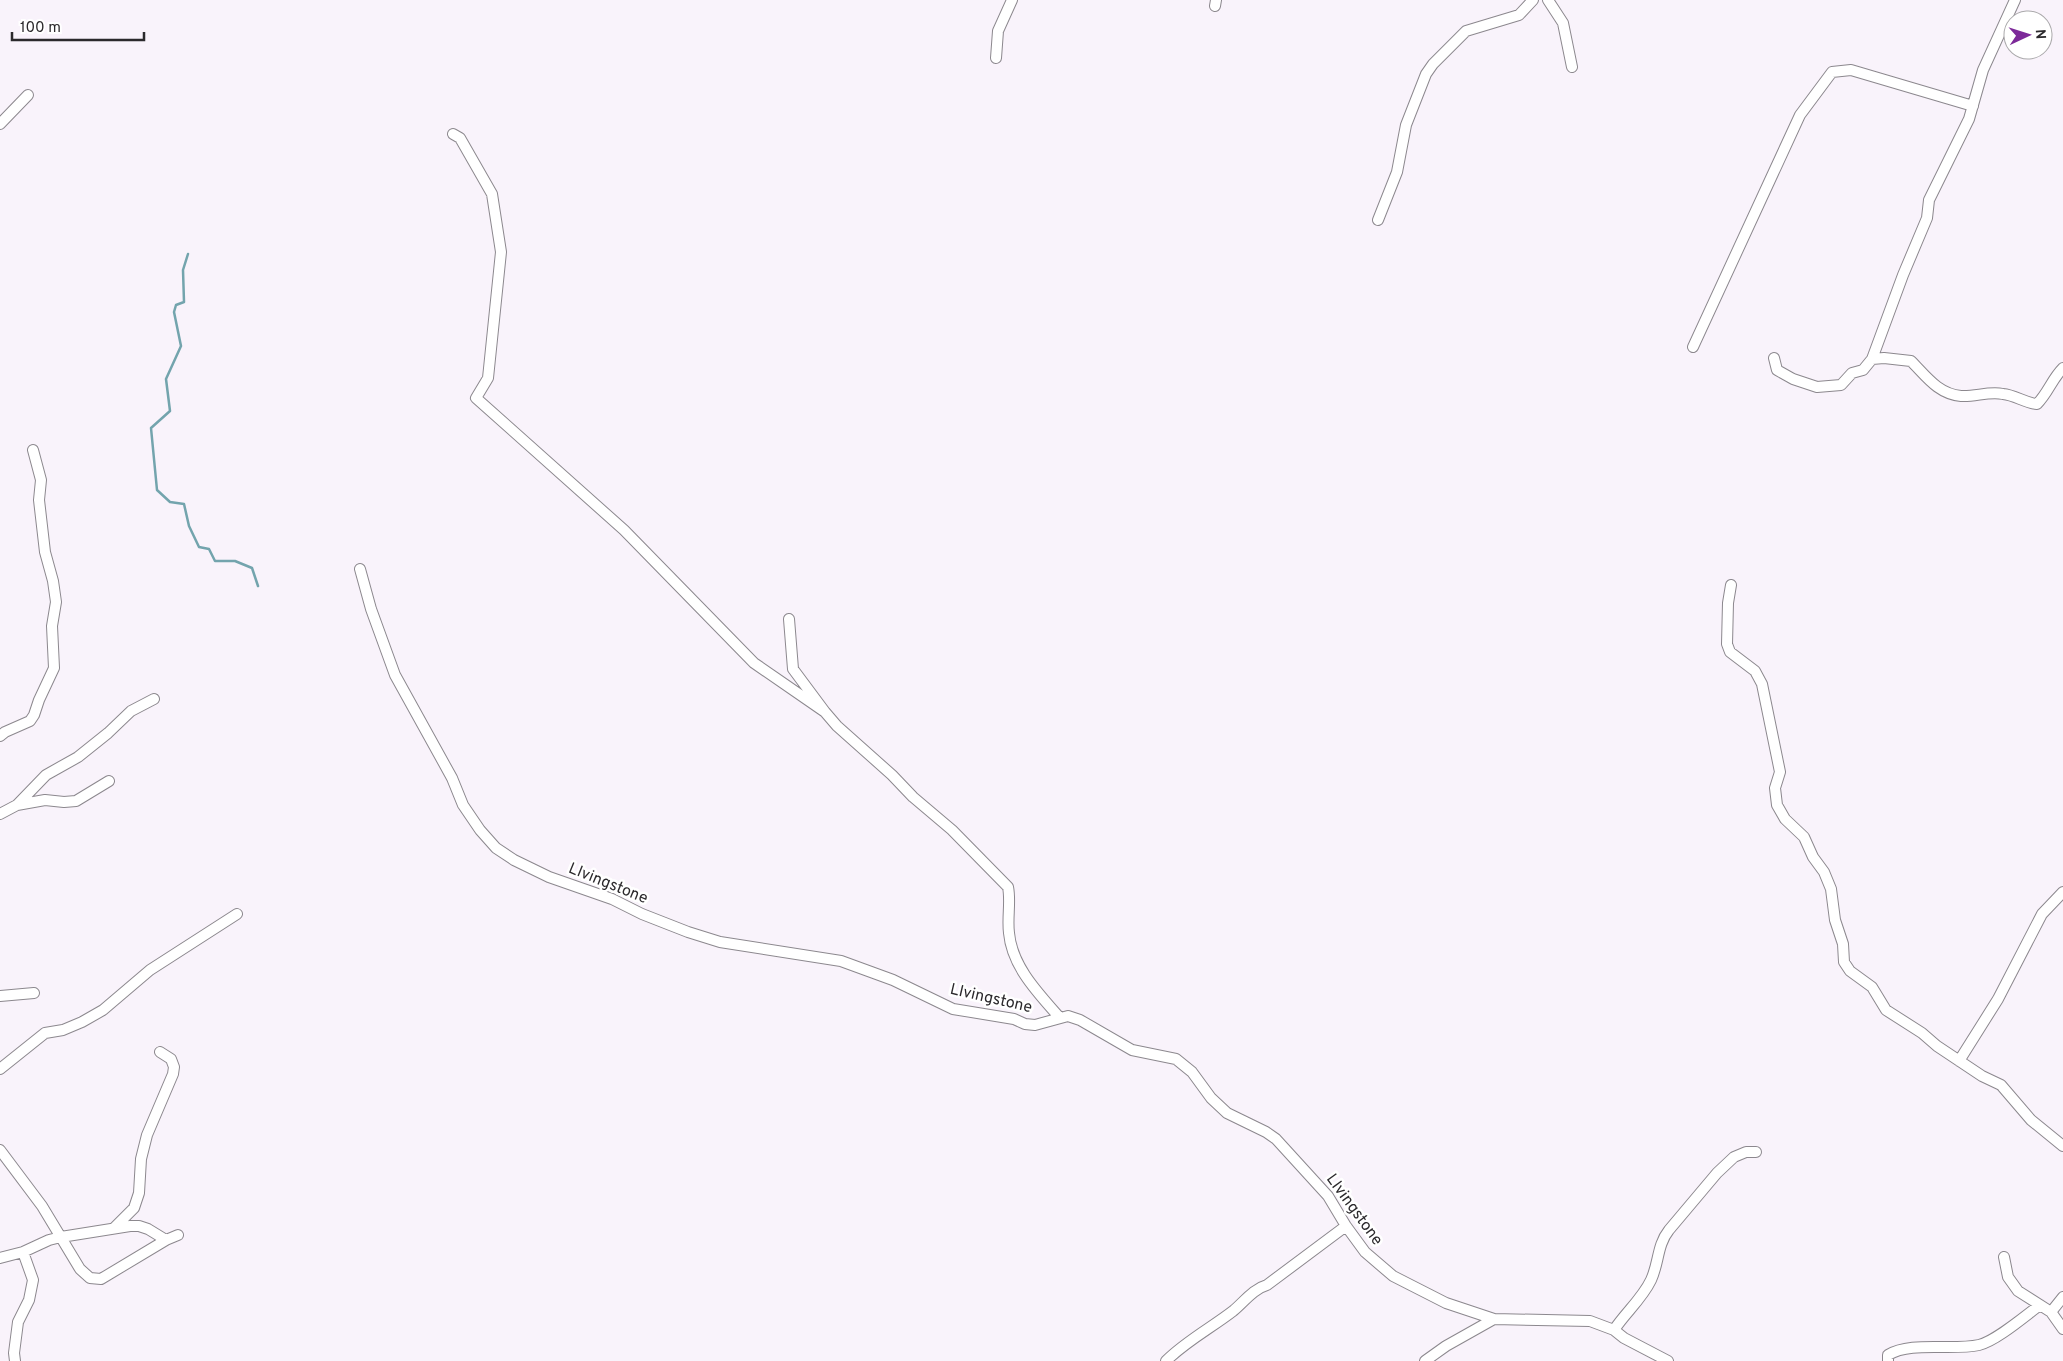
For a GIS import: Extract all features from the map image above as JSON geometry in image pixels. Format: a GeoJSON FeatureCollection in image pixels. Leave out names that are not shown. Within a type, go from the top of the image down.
{"type":"FeatureCollection","features":[{"type":"Feature","properties":{"kind":"street"},"geometry":{"type":"LineString","coordinates":[[996,58],[998,32],[1012,0]]}},
{"type":"Feature","properties":{"kind":"street"},"geometry":{"type":"LineString","coordinates":[[1378,220],[1397,172],[1406,126],[1426,74],[1433,64],[1466,31],[1519,15],[1533,0]]}},
{"type":"Feature","properties":{"kind":"street"},"geometry":{"type":"LineString","coordinates":[[1548,0],[1563,23],[1572,67]]}},
{"type":"Feature","properties":{"kind":"street"},"geometry":{"type":"LineString","coordinates":[[1774,358],[1777,370],[1784,375],[1817,387],[1841,385],[1852,373],[1863,370],[1872,359],[1903,275],[1927,218],[1929,200],[1969,118],[1983,70],[2015,0]]}},
{"type":"Feature","properties":{"kind":"street"},"geometry":{"type":"LineString","coordinates":[[1693,347],[1800,115],[1832,72],[1851,70],[1973,106]]}},
{"type":"Feature","properties":{"kind":"street"},"geometry":{"type":"LineString","coordinates":[[0,124],[28,95]]}},
{"type":"Feature","properties":{"kind":"street"},"geometry":{"type":"LineString","coordinates":[[453,134],[460,138],[492,194],[501,252],[488,378],[476,398],[624,530],[754,663],[825,712]]}},
{"type":"Feature","properties":{"kind":"street"},"geometry":{"type":"LineString","coordinates":[[1872,359],[1884,358],[1911,361],[1939,390],[1960,396],[1994,392],[2037,404],[2045,396],[2052,381],[2063,368]]}},
{"type":"Feature","properties":{"kind":"street"},"geometry":{"type":"LineString","coordinates":[[0,736],[30,721],[54,668],[52,626],[56,602],[53,581],[45,552],[39,500],[41,480],[33,450]]}},
{"type":"Feature","properties":{"kind":"street","name":"LIvingstone"},"geometry":{"type":"LineString","coordinates":[[360,569],[371,609],[395,675],[430,742],[452,778],[462,805],[496,848],[514,860],[549,877],[612,899],[667,924],[720,942],[840,961],[893,980],[939,1003],[965,1012],[995,1015],[1035,1025],[1068,1016],[1080,1020],[1132,1050],[1176,1059],[1184,1065],[1211,1098],[1228,1113],[1276,1139],[1328,1196],[1346,1226],[1371,1259],[1393,1276],[1446,1302],[1494,1319],[1590,1321],[1614,1330],[1624,1338],[1668,1361]]}},
{"type":"Feature","properties":{"kind":"street"},"geometry":{"type":"LineString","coordinates":[[1730,585],[1727,644],[1730,652],[1736,658],[1755,671],[1762,684],[1780,772],[1774,788],[1777,805],[1785,819],[1804,837],[1813,857],[1824,872],[1831,889],[1835,920],[1843,944],[1844,962],[1850,971],[1872,987],[1886,1010],[1922,1033],[1959,1061],[1982,1076],[2001,1085],[2031,1120],[2063,1146]]}},
{"type":"Feature","properties":{"kind":"street"},"geometry":{"type":"LineString","coordinates":[[789,619],[794,669],[825,712],[837,726],[892,775],[913,797],[952,830],[1008,887],[1009,935],[1016,958],[1027,978],[1060,1018]]}},
{"type":"Feature","properties":{"kind":"street"},"geometry":{"type":"LineString","coordinates":[[17,805],[46,775],[78,757],[108,733],[131,711],[154,699]]}},
{"type":"Feature","properties":{"kind":"street"},"geometry":{"type":"LineString","coordinates":[[0,814],[17,805],[45,800],[76,801],[109,782]]}},
{"type":"Feature","properties":{"kind":"street"},"geometry":{"type":"LineString","coordinates":[[1959,1061],[1998,1000],[2042,914],[2063,892]]}},
{"type":"Feature","properties":{"kind":"street"},"geometry":{"type":"LineString","coordinates":[[0,1069],[45,1033],[63,1030],[103,1010],[150,970],[238,914]]}},
{"type":"Feature","properties":{"kind":"street"},"geometry":{"type":"LineString","coordinates":[[0,996],[34,993]]}},
{"type":"Feature","properties":{"kind":"street"},"geometry":{"type":"LineString","coordinates":[[114,1228],[134,1208],[140,1193],[141,1159],[147,1135],[173,1074],[174,1067],[171,1059],[160,1052]]}},
{"type":"Feature","properties":{"kind":"street"},"geometry":{"type":"LineString","coordinates":[[0,1150],[42,1206],[80,1269],[90,1278],[101,1280],[166,1240],[178,1235]]}},
{"type":"Feature","properties":{"kind":"street"},"geometry":{"type":"LineString","coordinates":[[1614,1330],[1650,1283],[1657,1266],[1662,1238],[1668,1230],[1717,1173],[1734,1157],[1746,1152],[1756,1152]]}},
{"type":"Feature","properties":{"kind":"street"},"geometry":{"type":"LineString","coordinates":[[0,1258],[23,1252],[49,1240],[114,1228],[139,1226],[166,1240]]}},
{"type":"Feature","properties":{"kind":"street"},"geometry":{"type":"LineString","coordinates":[[1166,1361],[1233,1311],[1260,1287],[1267,1285],[1346,1226]]}},
{"type":"Feature","properties":{"kind":"street"},"geometry":{"type":"LineString","coordinates":[[15,1361],[14,1354],[18,1322],[29,1300],[33,1280],[23,1252]]}},
{"type":"Feature","properties":{"kind":"street"},"geometry":{"type":"LineString","coordinates":[[2004,1257],[2008,1277],[2018,1291],[2051,1312],[2063,1329]]}},
{"type":"Feature","properties":{"kind":"street"},"geometry":{"type":"LineString","coordinates":[[2051,1312],[2063,1297]]}},
{"type":"Feature","properties":{"kind":"street"},"geometry":{"type":"LineString","coordinates":[[1888,1361],[1888,1355],[1909,1348],[1948,1349],[1979,1345],[2004,1331],[2040,1305]]}},
{"type":"Feature","properties":{"kind":"street"},"geometry":{"type":"LineString","coordinates":[[1425,1361],[1446,1346],[1494,1319]]}},
{"type":"Feature","properties":{"kind":"waterway"},"geometry":{"type":"LineString","coordinates":[[188,254],[183,270],[184,302],[176,305],[174,312],[181,346],[166,379],[170,411],[151,428],[157,490],[170,502],[184,504],[189,526],[199,547],[209,549],[215,561],[235,561],[252,568],[258,586]]}}]}
